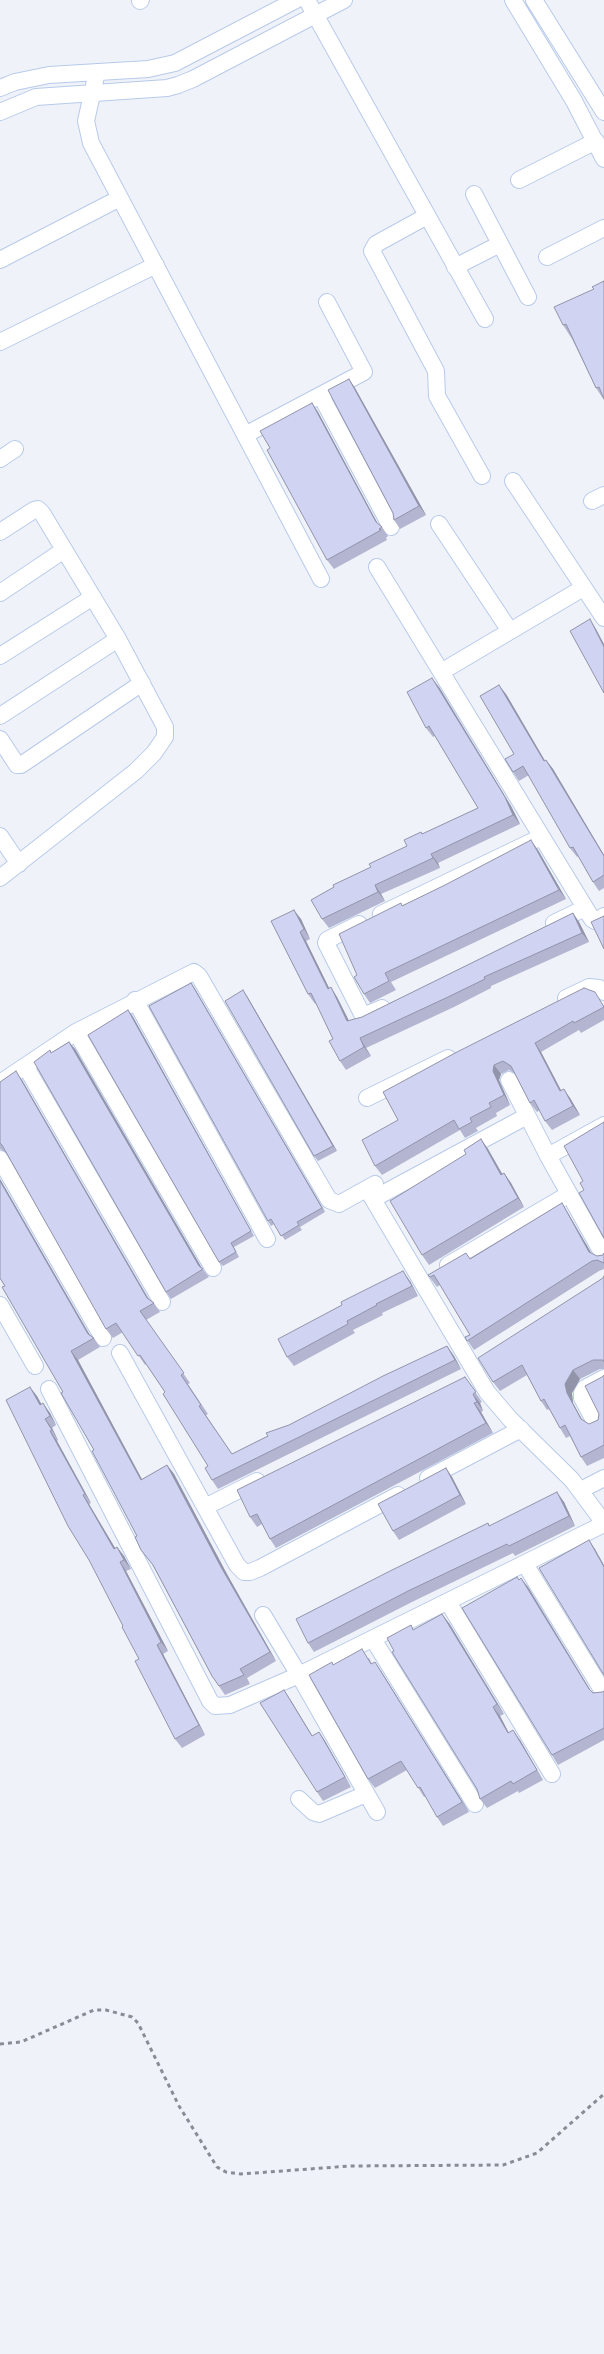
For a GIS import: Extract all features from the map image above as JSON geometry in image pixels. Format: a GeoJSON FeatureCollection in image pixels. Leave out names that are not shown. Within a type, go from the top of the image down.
{"type":"FeatureCollection","features":[{"type":"Feature","properties":{"kind":"street"},"geometry":{"type":"LineString","coordinates":[[0,88],[15,82],[49,75],[148,69],[175,63],[296,0]]}},
{"type":"Feature","properties":{"kind":"street"},"geometry":{"type":"LineString","coordinates":[[307,0],[485,319]]}},
{"type":"Feature","properties":{"kind":"street"},"geometry":{"type":"LineString","coordinates":[[0,112],[36,97],[167,88],[193,79],[344,0]]}},
{"type":"Feature","properties":{"kind":"street"},"geometry":{"type":"LineString","coordinates":[[513,0],[574,101],[604,158]]}},
{"type":"Feature","properties":{"kind":"street"},"geometry":{"type":"LineString","coordinates":[[534,0],[604,112]]}},
{"type":"Feature","properties":{"kind":"street"},"geometry":{"type":"LineString","coordinates":[[229,35],[239,55]]}},
{"type":"Feature","properties":{"kind":"street"},"geometry":{"type":"LineString","coordinates":[[97,72],[86,121],[91,143],[321,579]]}},
{"type":"Feature","properties":{"kind":"street"},"geometry":{"type":"LineString","coordinates":[[519,180],[596,140]]}},
{"type":"Feature","properties":{"kind":"street"},"geometry":{"type":"LineString","coordinates":[[474,194],[528,297]]}},
{"type":"Feature","properties":{"kind":"street"},"geometry":{"type":"LineString","coordinates":[[0,260],[120,198]]}},
{"type":"Feature","properties":{"kind":"street"},"geometry":{"type":"LineString","coordinates":[[427,216],[376,244],[372,251],[436,370],[437,396],[482,476]]}},
{"type":"Feature","properties":{"kind":"street"},"geometry":{"type":"LineString","coordinates":[[547,257],[604,228]]}},
{"type":"Feature","properties":{"kind":"street"},"geometry":{"type":"LineString","coordinates":[[455,266],[500,244]]}},
{"type":"Feature","properties":{"kind":"street"},"geometry":{"type":"LineString","coordinates":[[0,342],[156,265]]}},
{"type":"Feature","properties":{"kind":"street"},"geometry":{"type":"LineString","coordinates":[[245,435],[364,372],[327,302]]}},
{"type":"Feature","properties":{"kind":"street"},"geometry":{"type":"LineString","coordinates":[[321,396],[391,527]]}},
{"type":"Feature","properties":{"kind":"street"},"geometry":{"type":"LineString","coordinates":[[0,459],[16,449]]}},
{"type":"Feature","properties":{"kind":"street"},"geometry":{"type":"LineString","coordinates":[[513,481],[604,618]]}},
{"type":"Feature","properties":{"kind":"street"},"geometry":{"type":"LineString","coordinates":[[0,532],[38,509],[118,639],[165,727],[164,737],[154,753],[136,771],[0,878]]}},
{"type":"Feature","properties":{"kind":"street"},"geometry":{"type":"LineString","coordinates":[[440,524],[510,632]]}},
{"type":"Feature","properties":{"kind":"street"},"geometry":{"type":"LineString","coordinates":[[0,593],[64,550]]}},
{"type":"Feature","properties":{"kind":"street"},"geometry":{"type":"LineString","coordinates":[[377,567],[593,921],[604,916]]}},
{"type":"Feature","properties":{"kind":"street"},"geometry":{"type":"LineString","coordinates":[[441,672],[584,588]]}},
{"type":"Feature","properties":{"kind":"street"},"geometry":{"type":"LineString","coordinates":[[0,656],[93,597]]}},
{"type":"Feature","properties":{"kind":"street"},"geometry":{"type":"LineString","coordinates":[[0,716],[118,639]]}},
{"type":"Feature","properties":{"kind":"street"},"geometry":{"type":"LineString","coordinates":[[0,740],[16,765],[21,765],[142,683]]}},
{"type":"Feature","properties":{"kind":"street"},"geometry":{"type":"LineString","coordinates":[[0,836],[20,864]]}},
{"type":"Feature","properties":{"kind":"street"},"geometry":{"type":"LineString","coordinates":[[400,999],[363,1016],[326,941],[541,837]]}},
{"type":"Feature","properties":{"kind":"street"},"geometry":{"type":"LineString","coordinates":[[541,930],[585,908]]}},
{"type":"Feature","properties":{"kind":"street"},"geometry":{"type":"LineString","coordinates":[[0,1083],[76,1032],[135,1000],[194,972],[199,976],[328,1200],[339,1204],[371,1191],[527,1116]]}},
{"type":"Feature","properties":{"kind":"street"},"geometry":{"type":"LineString","coordinates":[[553,1004],[589,987],[599,988],[604,992]]}},
{"type":"Feature","properties":{"kind":"street"},"geometry":{"type":"LineString","coordinates":[[135,1000],[267,1239]]}},
{"type":"Feature","properties":{"kind":"street"},"geometry":{"type":"LineString","coordinates":[[76,1032],[213,1268]]}},
{"type":"Feature","properties":{"kind":"street"},"geometry":{"type":"LineString","coordinates":[[367,1098],[465,1049]]}},
{"type":"Feature","properties":{"kind":"street"},"geometry":{"type":"LineString","coordinates":[[26,1067],[162,1302]]}},
{"type":"Feature","properties":{"kind":"street"},"geometry":{"type":"LineString","coordinates":[[509,1080],[548,1156],[604,1256]]}},
{"type":"Feature","properties":{"kind":"street"},"geometry":{"type":"LineString","coordinates":[[548,1156],[604,1125]]}},
{"type":"Feature","properties":{"kind":"street"},"geometry":{"type":"LineString","coordinates":[[0,1159],[103,1338]]}},
{"type":"Feature","properties":{"kind":"street"},"geometry":{"type":"LineString","coordinates":[[49,1389],[210,1701],[215,1706],[230,1705],[299,1675],[604,1523],[581,1490],[498,1405],[473,1369],[420,1282],[371,1191]]}},
{"type":"Feature","properties":{"kind":"street"},"geometry":{"type":"LineString","coordinates":[[420,1282],[569,1194]]}},
{"type":"Feature","properties":{"kind":"street"},"geometry":{"type":"LineString","coordinates":[[0,1305],[35,1366]]}},
{"type":"Feature","properties":{"kind":"street"},"geometry":{"type":"LineString","coordinates":[[120,1353],[237,1566],[244,1572],[250,1572],[520,1429]]}},
{"type":"Feature","properties":{"kind":"street"},"geometry":{"type":"LineString","coordinates":[[458,1382],[487,1354]]}},
{"type":"Feature","properties":{"kind":"street"},"geometry":{"type":"LineString","coordinates":[[596,1424],[582,1398],[582,1393],[585,1388],[604,1378]]}},
{"type":"Feature","properties":{"kind":"street"},"geometry":{"type":"LineString","coordinates":[[205,1507],[275,1472]]}},
{"type":"Feature","properties":{"kind":"street"},"geometry":{"type":"LineString","coordinates":[[581,1490],[604,1478]]}},
{"type":"Feature","properties":{"kind":"street"},"geometry":{"type":"LineString","coordinates":[[525,1564],[604,1693]]}},
{"type":"Feature","properties":{"kind":"street"},"geometry":{"type":"LineString","coordinates":[[448,1602],[552,1774]]}},
{"type":"Feature","properties":{"kind":"street"},"geometry":{"type":"LineString","coordinates":[[263,1615],[376,1812]]}},
{"type":"Feature","properties":{"kind":"street"},"geometry":{"type":"LineString","coordinates":[[373,1639],[475,1804]]}},
{"type":"Feature","properties":{"kind":"street"},"geometry":{"type":"LineString","coordinates":[[299,1799],[312,1812],[319,1814],[366,1794]]}},
{"type":"Feature","properties":{"kind":"path"},"geometry":{"type":"LineString","coordinates":[[0,2044],[21,2042],[94,2010],[106,2010],[132,2017],[141,2028],[179,2106],[218,2168],[226,2172],[241,2174],[350,2166],[503,2165],[536,2153],[604,2094]]}},
{"type":"Feature","properties":{"kind":"building"},"geometry":{"type":"Polygon","coordinates":[[[604,281],[604,399],[599,387],[596,388],[566,324],[563,325],[554,307],[594,289],[592,287],[604,281]]]}},
{"type":"Feature","properties":{"kind":"building"},"geometry":{"type":"Polygon","coordinates":[[[349,379],[419,506],[394,520],[393,513],[328,390],[349,379]]]}},
{"type":"Feature","properties":{"kind":"building"},"geometry":{"type":"Polygon","coordinates":[[[312,403],[376,522],[382,527],[379,529],[381,530],[327,560],[267,450],[270,448],[260,431],[312,403]]]}},
{"type":"Feature","properties":{"kind":"building"},"geometry":{"type":"Polygon","coordinates":[[[590,619],[604,647],[604,693],[570,631],[590,619]]]}},
{"type":"Feature","properties":{"kind":"building"},"geometry":{"type":"Polygon","coordinates":[[[432,678],[505,797],[513,815],[431,854],[433,858],[375,885],[378,892],[322,919],[311,900],[334,887],[333,885],[371,867],[369,864],[407,846],[404,840],[421,832],[422,834],[478,808],[429,726],[426,728],[407,692],[432,678]]]}},
{"type":"Feature","properties":{"kind":"building"},"geometry":{"type":"Polygon","coordinates":[[[499,685],[604,856],[604,875],[593,882],[573,847],[570,848],[523,766],[513,772],[505,759],[514,754],[480,696],[499,685]]]}},
{"type":"Feature","properties":{"kind":"building"},"geometry":{"type":"Polygon","coordinates":[[[531,840],[559,890],[385,973],[389,981],[364,994],[354,977],[357,975],[339,934],[401,903],[402,906],[445,885],[531,840]]]}},
{"type":"Feature","properties":{"kind":"building"},"geometry":{"type":"Polygon","coordinates":[[[294,910],[304,929],[300,932],[328,989],[331,987],[347,1021],[362,1017],[573,913],[582,933],[484,977],[485,979],[360,1038],[364,1047],[340,1061],[329,1041],[333,1039],[311,993],[308,994],[271,921],[294,910]]]}},
{"type":"Feature","properties":{"kind":"building"},"geometry":{"type":"Polygon","coordinates":[[[604,916],[604,949],[591,922],[604,916]]]}},
{"type":"Feature","properties":{"kind":"building"},"geometry":{"type":"Polygon","coordinates":[[[191,983],[322,1208],[297,1222],[299,1225],[281,1236],[271,1219],[268,1221],[149,1006],[191,983]]]}},
{"type":"Feature","properties":{"kind":"building"},"geometry":{"type":"Polygon","coordinates":[[[584,988],[595,992],[604,1007],[574,1023],[573,1021],[535,1043],[560,1091],[564,1089],[573,1106],[545,1121],[534,1100],[530,1103],[511,1066],[503,1061],[494,1065],[493,1071],[504,1095],[489,1103],[491,1107],[470,1118],[472,1122],[459,1129],[454,1120],[375,1166],[362,1140],[398,1120],[383,1092],[457,1052],[584,988]]]}},
{"type":"Feature","properties":{"kind":"building"},"geometry":{"type":"Polygon","coordinates":[[[243,990],[333,1146],[314,1156],[225,1001],[243,990]]]}},
{"type":"Feature","properties":{"kind":"building"},"geometry":{"type":"Polygon","coordinates":[[[128,1010],[251,1231],[231,1243],[236,1252],[219,1262],[88,1035],[128,1010]]]}},
{"type":"Feature","properties":{"kind":"building"},"geometry":{"type":"Polygon","coordinates":[[[69,1042],[199,1266],[203,1269],[166,1292],[34,1062],[50,1050],[51,1053],[69,1042]]]}},
{"type":"Feature","properties":{"kind":"building"},"geometry":{"type":"Polygon","coordinates":[[[16,1071],[147,1298],[154,1303],[140,1311],[184,1373],[181,1375],[201,1405],[199,1406],[232,1454],[268,1436],[266,1433],[289,1425],[383,1376],[447,1346],[455,1360],[212,1480],[205,1468],[208,1466],[163,1394],[165,1392],[140,1355],[138,1356],[116,1323],[106,1329],[0,1143],[0,1082],[16,1071]]]}},
{"type":"Feature","properties":{"kind":"building"},"geometry":{"type":"Polygon","coordinates":[[[604,1122],[604,1238],[579,1193],[584,1190],[580,1183],[583,1181],[564,1146],[604,1122]]]}},
{"type":"Feature","properties":{"kind":"building"},"geometry":{"type":"Polygon","coordinates":[[[481,1139],[501,1175],[504,1173],[518,1198],[422,1255],[390,1201],[466,1154],[464,1150],[481,1139]]]}},
{"type":"Feature","properties":{"kind":"building"},"geometry":{"type":"Polygon","coordinates":[[[0,1181],[88,1334],[94,1338],[71,1351],[141,1480],[167,1465],[221,1567],[270,1652],[240,1669],[244,1675],[219,1686],[212,1676],[153,1565],[141,1550],[135,1537],[137,1536],[92,1451],[94,1450],[61,1393],[63,1392],[2,1287],[5,1286],[0,1278],[0,1181]]]}},
{"type":"Feature","properties":{"kind":"building"},"geometry":{"type":"Polygon","coordinates":[[[562,1203],[589,1252],[597,1256],[604,1253],[604,1263],[597,1260],[592,1261],[467,1341],[465,1337],[470,1335],[434,1275],[430,1277],[428,1275],[466,1253],[470,1259],[562,1203]]]}},
{"type":"Feature","properties":{"kind":"building"},"geometry":{"type":"Polygon","coordinates":[[[403,1271],[412,1286],[376,1304],[347,1321],[348,1324],[287,1357],[278,1339],[342,1305],[341,1302],[403,1271]]]}},
{"type":"Feature","properties":{"kind":"building"},"geometry":{"type":"Polygon","coordinates":[[[604,1276],[604,1362],[603,1360],[593,1360],[573,1370],[565,1384],[567,1393],[581,1419],[589,1424],[598,1420],[599,1414],[585,1386],[604,1375],[604,1445],[581,1457],[565,1425],[560,1428],[544,1399],[541,1401],[522,1365],[493,1382],[478,1358],[604,1276]]]}},
{"type":"Feature","properties":{"kind":"building"},"geometry":{"type":"Polygon","coordinates":[[[465,1377],[476,1392],[473,1394],[477,1402],[474,1403],[486,1423],[270,1539],[257,1514],[250,1517],[237,1490],[465,1377]]]}},
{"type":"Feature","properties":{"kind":"building"},"geometry":{"type":"Polygon","coordinates":[[[30,1387],[40,1405],[43,1403],[50,1416],[45,1419],[52,1430],[50,1431],[85,1494],[83,1495],[114,1549],[117,1547],[124,1560],[120,1562],[161,1642],[157,1645],[199,1725],[175,1739],[135,1661],[139,1659],[123,1626],[89,1560],[68,1526],[6,1400],[30,1387]]]}},
{"type":"Feature","properties":{"kind":"building"},"geometry":{"type":"Polygon","coordinates":[[[446,1468],[460,1495],[393,1531],[378,1504],[446,1468]]]}},
{"type":"Feature","properties":{"kind":"building"},"geometry":{"type":"Polygon","coordinates":[[[557,1492],[569,1516],[509,1546],[507,1544],[408,1591],[308,1643],[296,1619],[488,1523],[489,1526],[557,1492]]]}},
{"type":"Feature","properties":{"kind":"building"},"geometry":{"type":"Polygon","coordinates":[[[589,1540],[604,1567],[604,1675],[539,1568],[589,1540]]]}},
{"type":"Feature","properties":{"kind":"building"},"geometry":{"type":"Polygon","coordinates":[[[517,1577],[519,1580],[521,1578],[589,1689],[593,1693],[604,1691],[604,1728],[552,1755],[462,1608],[517,1577]]]}},
{"type":"Feature","properties":{"kind":"building"},"geometry":{"type":"Polygon","coordinates":[[[442,1614],[497,1704],[493,1707],[508,1733],[513,1730],[537,1770],[513,1784],[511,1781],[480,1799],[477,1789],[392,1652],[394,1651],[387,1638],[411,1625],[413,1630],[442,1614]]]}},
{"type":"Feature","properties":{"kind":"building"},"geometry":{"type":"Polygon","coordinates":[[[362,1649],[371,1664],[375,1662],[462,1802],[437,1817],[420,1787],[418,1788],[401,1761],[368,1779],[309,1675],[332,1662],[333,1665],[362,1649]]]}},
{"type":"Feature","properties":{"kind":"building"},"geometry":{"type":"Polygon","coordinates":[[[284,1690],[312,1736],[319,1732],[345,1777],[317,1792],[260,1703],[284,1690]]]}}]}
